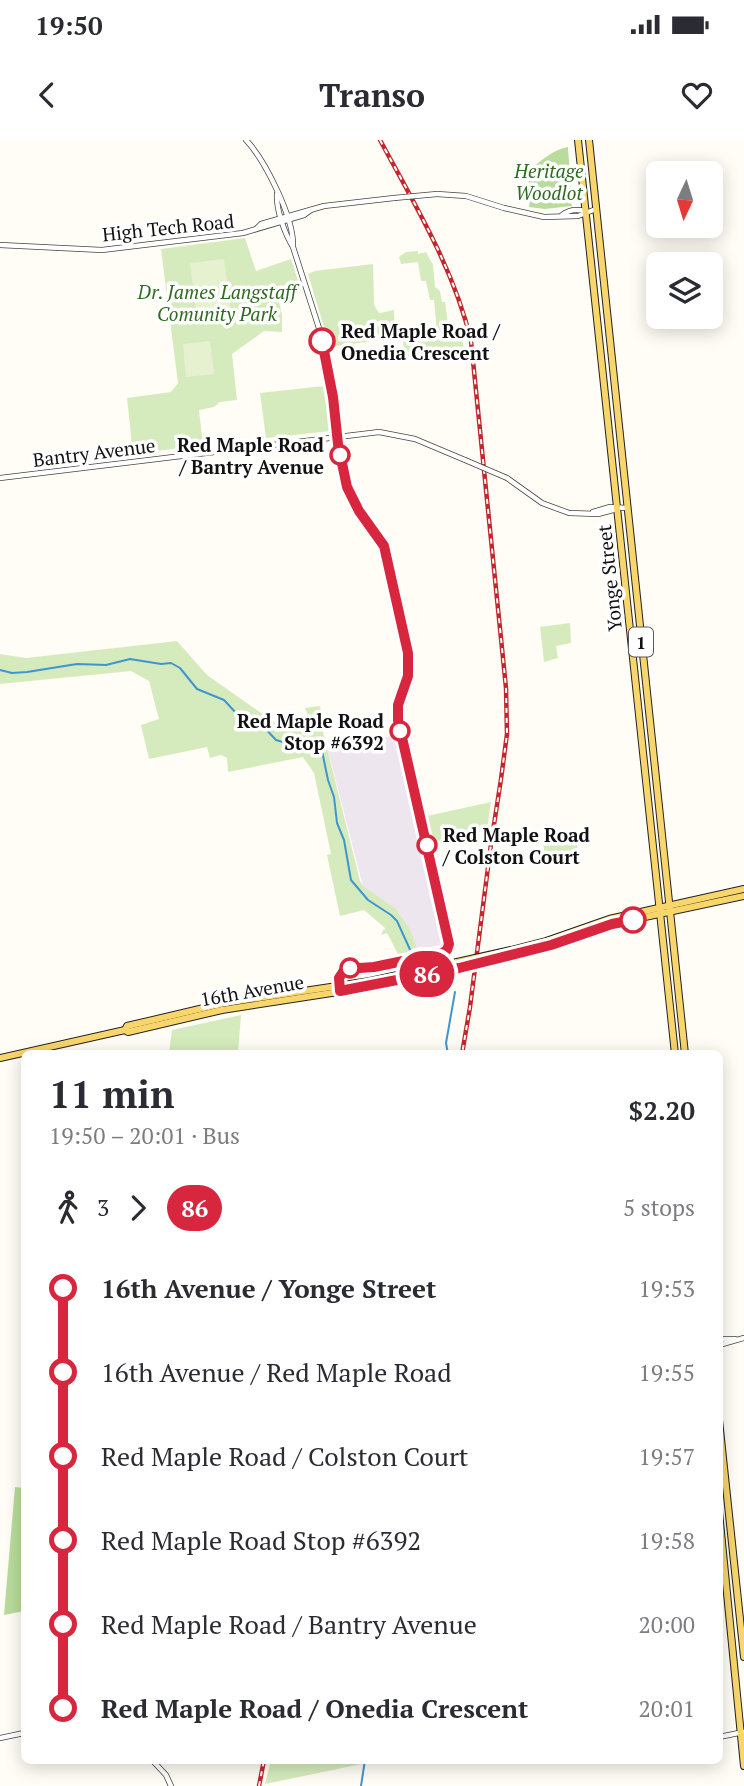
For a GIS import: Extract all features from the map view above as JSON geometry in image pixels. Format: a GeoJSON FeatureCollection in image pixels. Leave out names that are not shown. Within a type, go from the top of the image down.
{"type":"FeatureCollection","features":[{"type":"Feature","properties":{"kind":"main road","name":"Yonge Street"},"geometry":{"type":"LineString","coordinates":[[578,140],[675,1050]]}},
{"type":"Feature","properties":{"kind":"main road","name":"Yonge Street"},"geometry":{"type":"LineString","coordinates":[[589,140],[685,1050]]}},
{"type":"Feature","properties":{"kind":"main road"},"geometry":{"type":"LineString","coordinates":[[726,896],[744,888]]}},
{"type":"Feature","properties":{"kind":"main road","name":"16th Avenue"},"geometry":{"type":"LineString","coordinates":[[36,1050],[551,945],[660,910],[726,896]]}},
{"type":"Feature","properties":{"kind":"main road"},"geometry":{"type":"LineString","coordinates":[[726,896],[744,896]]}},
{"type":"Feature","properties":{"kind":"main road","name":"16th Avenue"},"geometry":{"type":"LineString","coordinates":[[0,1058],[21,1053]]}},
{"type":"Feature","properties":{"kind":"main road"},"geometry":{"type":"LineString","coordinates":[[723,1458],[744,1657]]}},
{"type":"Feature","properties":{"kind":"main road"},"geometry":{"type":"LineString","coordinates":[[723,1549],[743,1732],[744,1766]]}},
{"type":"Feature","properties":{"kind":"street"},"geometry":{"type":"LineString","coordinates":[[246,140],[267,168],[277,194],[326,350],[337,437]]}},
{"type":"Feature","properties":{"kind":"street","name":"High Tech Road"},"geometry":{"type":"LineString","coordinates":[[0,244],[102,250],[243,233],[304,215],[324,206],[437,194],[466,196],[533,216],[562,215],[579,209],[596,209]]}},
{"type":"Feature","properties":{"kind":"street","name":"Bantry Avenue"},"geometry":{"type":"LineString","coordinates":[[0,478],[379,432],[415,439],[465,460],[507,478],[550,506],[569,513],[593,513],[597,509],[610,507],[627,508]]}},
{"type":"Feature","properties":{"kind":"street","name":"16th Avenue"},"geometry":{"type":"LineString","coordinates":[[337,437],[349,494],[378,535],[390,565],[409,667],[407,683],[398,705],[398,720],[447,935],[447,950],[386,965],[345,969],[339,978],[340,988]]}},
{"type":"Feature","properties":{"kind":"street"},"geometry":{"type":"LineString","coordinates":[[723,1344],[744,1338]]}},
{"type":"Feature","properties":{"kind":"street"},"geometry":{"type":"LineString","coordinates":[[723,1339],[736,1340]]}},
{"type":"Feature","properties":{"kind":"street"},"geometry":{"type":"LineString","coordinates":[[723,1736],[743,1732]]}},
{"type":"Feature","properties":{"kind":"street"},"geometry":{"type":"LineString","coordinates":[[0,1738],[21,1734]]}},
{"type":"Feature","properties":{"kind":"street"},"geometry":{"type":"LineString","coordinates":[[156,1764],[166,1775],[171,1786]]}},
{"type":"Feature","properties":{"kind":"shaded area"},"geometry":{"type":"Polygon","coordinates":[[[395,735],[445,948],[419,952],[410,929],[363,886],[328,751],[395,735]]]}},
{"type":"Feature","properties":{"kind":"green space","name":"Heritage Woodlot"},"geometry":{"type":"Polygon","coordinates":[[[568,147],[572,206],[545,209],[529,207],[528,171],[552,153],[568,147]]]}},
{"type":"Feature","properties":{"kind":"green space","name":"Dr. James Langstaff Comunity Park"},"geometry":{"type":"Polygon","coordinates":[[[245,238],[256,271],[291,259],[301,290],[278,298],[282,314],[282,332],[264,331],[232,354],[237,400],[220,402],[214,407],[199,410],[203,445],[133,454],[127,398],[171,392],[178,383],[161,249],[245,238]]]}},
{"type":"Feature","properties":{"kind":"green space"},"geometry":{"type":"Polygon","coordinates":[[[418,251],[418,254],[426,252],[433,265],[435,287],[440,291],[442,302],[445,302],[449,331],[437,332],[434,300],[430,300],[426,281],[421,281],[418,262],[401,264],[399,257],[406,252],[418,251]]]}},
{"type":"Feature","properties":{"kind":"green space"},"geometry":{"type":"Polygon","coordinates":[[[224,259],[231,312],[197,316],[190,263],[224,259]]]}},
{"type":"Feature","properties":{"kind":"green space"},"geometry":{"type":"Polygon","coordinates":[[[373,264],[374,305],[379,313],[394,310],[395,338],[330,347],[308,274],[373,264]]]}},
{"type":"Feature","properties":{"kind":"green space"},"geometry":{"type":"Polygon","coordinates":[[[461,333],[464,349],[405,357],[403,341],[461,333]]]}},
{"type":"Feature","properties":{"kind":"green space"},"geometry":{"type":"Polygon","coordinates":[[[210,341],[214,374],[186,377],[183,344],[210,341]]]}},
{"type":"Feature","properties":{"kind":"green space"},"geometry":{"type":"Polygon","coordinates":[[[324,386],[330,431],[266,438],[260,393],[324,386]]]}},
{"type":"Feature","properties":{"kind":"green space"},"geometry":{"type":"Polygon","coordinates":[[[570,623],[571,643],[556,646],[558,658],[544,662],[540,627],[570,623]]]}},
{"type":"Feature","properties":{"kind":"green space"},"geometry":{"type":"Polygon","coordinates":[[[177,641],[207,675],[281,727],[290,730],[312,725],[305,708],[320,706],[324,723],[321,724],[360,881],[363,886],[396,909],[410,929],[419,952],[399,956],[387,933],[381,935],[384,929],[386,930],[384,927],[364,910],[340,916],[327,855],[331,854],[314,773],[303,757],[228,772],[227,758],[221,755],[210,758],[207,747],[149,759],[141,725],[159,719],[149,681],[131,671],[0,684],[0,654],[26,658],[177,641]]]}},
{"type":"Feature","properties":{"kind":"green space"},"geometry":{"type":"Polygon","coordinates":[[[491,802],[487,830],[433,842],[427,816],[491,802]]]}},
{"type":"Feature","properties":{"kind":"green space"},"geometry":{"type":"Polygon","coordinates":[[[576,830],[578,857],[545,867],[543,836],[576,830]]]}},
{"type":"Feature","properties":{"kind":"green space"},"geometry":{"type":"Polygon","coordinates":[[[241,1015],[238,1050],[169,1050],[172,1030],[241,1015]]]}},
{"type":"Feature","properties":{"kind":"green space"},"geometry":{"type":"Polygon","coordinates":[[[15,1487],[21,1488],[21,1612],[4,1615],[15,1487]]]}},
{"type":"Feature","properties":{"kind":"green space"},"geometry":{"type":"Polygon","coordinates":[[[270,1764],[362,1764],[265,1784],[270,1764]]]}},
{"type":"Feature","properties":{"kind":"waterway"},"geometry":{"type":"LineString","coordinates":[[0,670],[12,673],[27,672],[77,664],[106,665],[130,659],[171,663],[180,668],[197,689],[224,700],[237,714],[262,725],[276,740],[286,743],[309,738],[321,746],[351,880],[368,900],[397,921],[412,954]]}},
{"type":"Feature","properties":{"kind":"waterway"},"geometry":{"type":"LineString","coordinates":[[447,1050],[446,1043],[455,992]]}},
{"type":"Feature","properties":{"kind":"waterway"},"geometry":{"type":"LineString","coordinates":[[361,1786],[364,1764]]}},
{"type":"Feature","properties":{"kind":"railway"},"geometry":{"type":"LineString","coordinates":[[380,140],[444,263],[455,288],[471,341],[506,688],[507,734],[463,1050]]}},
{"type":"Feature","properties":{"kind":"railway"},"geometry":{"type":"LineString","coordinates":[[259,1786],[263,1764]]}},
{"type":"Feature","properties":{"kind":"bus line","name":"86"},"geometry":{"type":"LineString","coordinates":[[322,341],[326,350],[338,444],[349,494],[378,535],[390,565],[409,667],[407,683],[398,705],[398,720],[449,944],[447,950],[442,953],[374,967],[345,969],[339,978],[340,991],[459,968],[551,945],[612,924],[633,920]]}},
{"type":"Feature","properties":{"kind":"place","name":"Red Maple Road / Onedia Crescent"},"geometry":{"type":"Point","coordinates":[322,341]}},
{"type":"Feature","properties":{"kind":"place","name":"Red Maple Road / Bantry Avenue"},"geometry":{"type":"Point","coordinates":[340,455]}},
{"type":"Feature","properties":{"kind":"place","name":"Red Maple Road Stop #6392"},"geometry":{"type":"Point","coordinates":[400,731]}},
{"type":"Feature","properties":{"kind":"place","name":"Red Maple Road / Colston Court"},"geometry":{"type":"Point","coordinates":[427,845]}}]}
